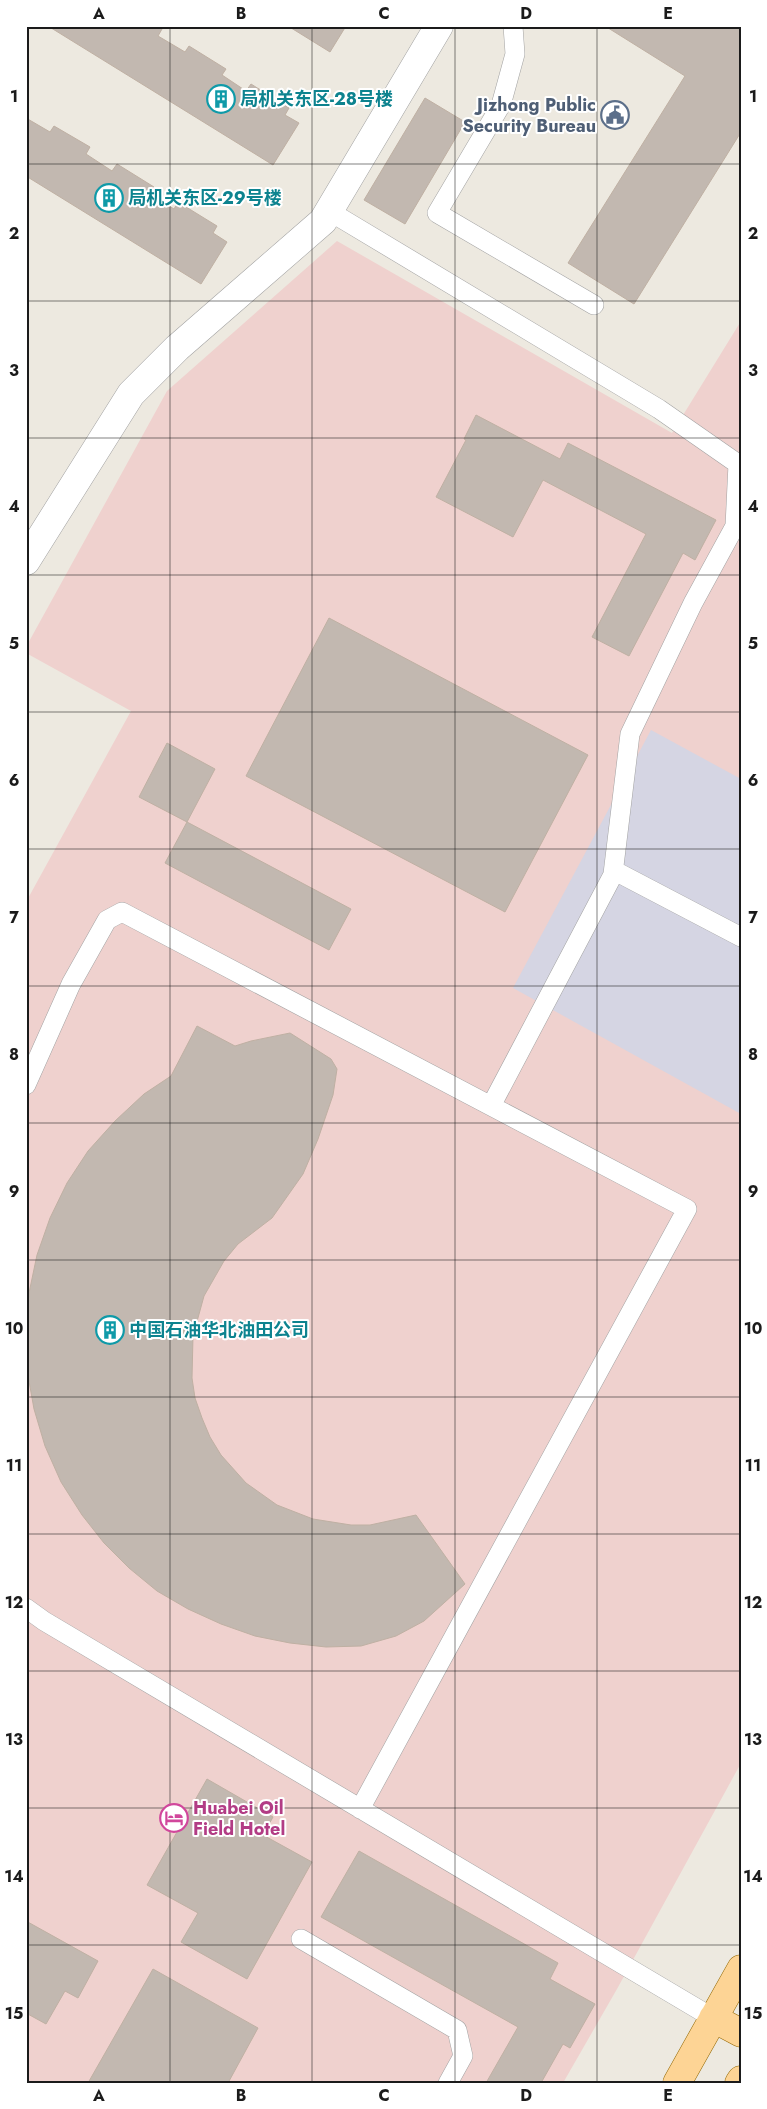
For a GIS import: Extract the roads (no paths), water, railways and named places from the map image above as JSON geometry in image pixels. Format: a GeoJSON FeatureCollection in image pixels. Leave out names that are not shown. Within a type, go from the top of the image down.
{"type":"FeatureCollection","features":[{"type":"Feature","properties":{"kind":"main road"},"geometry":{"type":"LineString","coordinates":[[677,2083],[741,1969]]}},
{"type":"Feature","properties":{"kind":"main road"},"geometry":{"type":"LineString","coordinates":[[713,2018],[741,2034]]}},
{"type":"Feature","properties":{"kind":"street"},"geometry":{"type":"LineString","coordinates":[[26,561],[132,394],[177,348],[322,221],[439,26]]}},
{"type":"Feature","properties":{"kind":"lane"},"geometry":{"type":"LineString","coordinates":[[514,26],[515,54],[501,105],[437,213],[594,306]]}},
{"type":"Feature","properties":{"kind":"lane"},"geometry":{"type":"LineString","coordinates":[[328,211],[659,409],[738,464],[735,526],[693,603],[630,734],[613,874],[491,1106]]}},
{"type":"Feature","properties":{"kind":"lane"},"geometry":{"type":"LineString","coordinates":[[613,874],[615,871],[741,937]]}},
{"type":"Feature","properties":{"kind":"lane"},"geometry":{"type":"LineString","coordinates":[[26,1084],[71,984],[107,920],[122,912],[686,1208],[360,1809]]}},
{"type":"Feature","properties":{"kind":"lane"},"geometry":{"type":"LineString","coordinates":[[26,1608],[44,1621],[713,2018]]}},
{"type":"Feature","properties":{"kind":"lane"},"geometry":{"type":"LineString","coordinates":[[301,1939],[457,2030],[463,2056],[448,2083]]}},
{"type":"Feature","properties":{"kind":"place","name":"局机关东区-28号楼"},"geometry":{"type":"Point","coordinates":[221,99]}},
{"type":"Feature","properties":{"kind":"place","name":"Jizhong Public Security Bureau"},"geometry":{"type":"Point","coordinates":[615,115]}},
{"type":"Feature","properties":{"kind":"place","name":"局机关东区-29号楼"},"geometry":{"type":"Point","coordinates":[109,198]}},
{"type":"Feature","properties":{"kind":"place","name":"中国石油华北油田公司"},"geometry":{"type":"Point","coordinates":[110,1330]}},
{"type":"Feature","properties":{"kind":"place","name":"Huabei Oil Field Hotel"},"geometry":{"type":"Point","coordinates":[174,1818]}}]}
